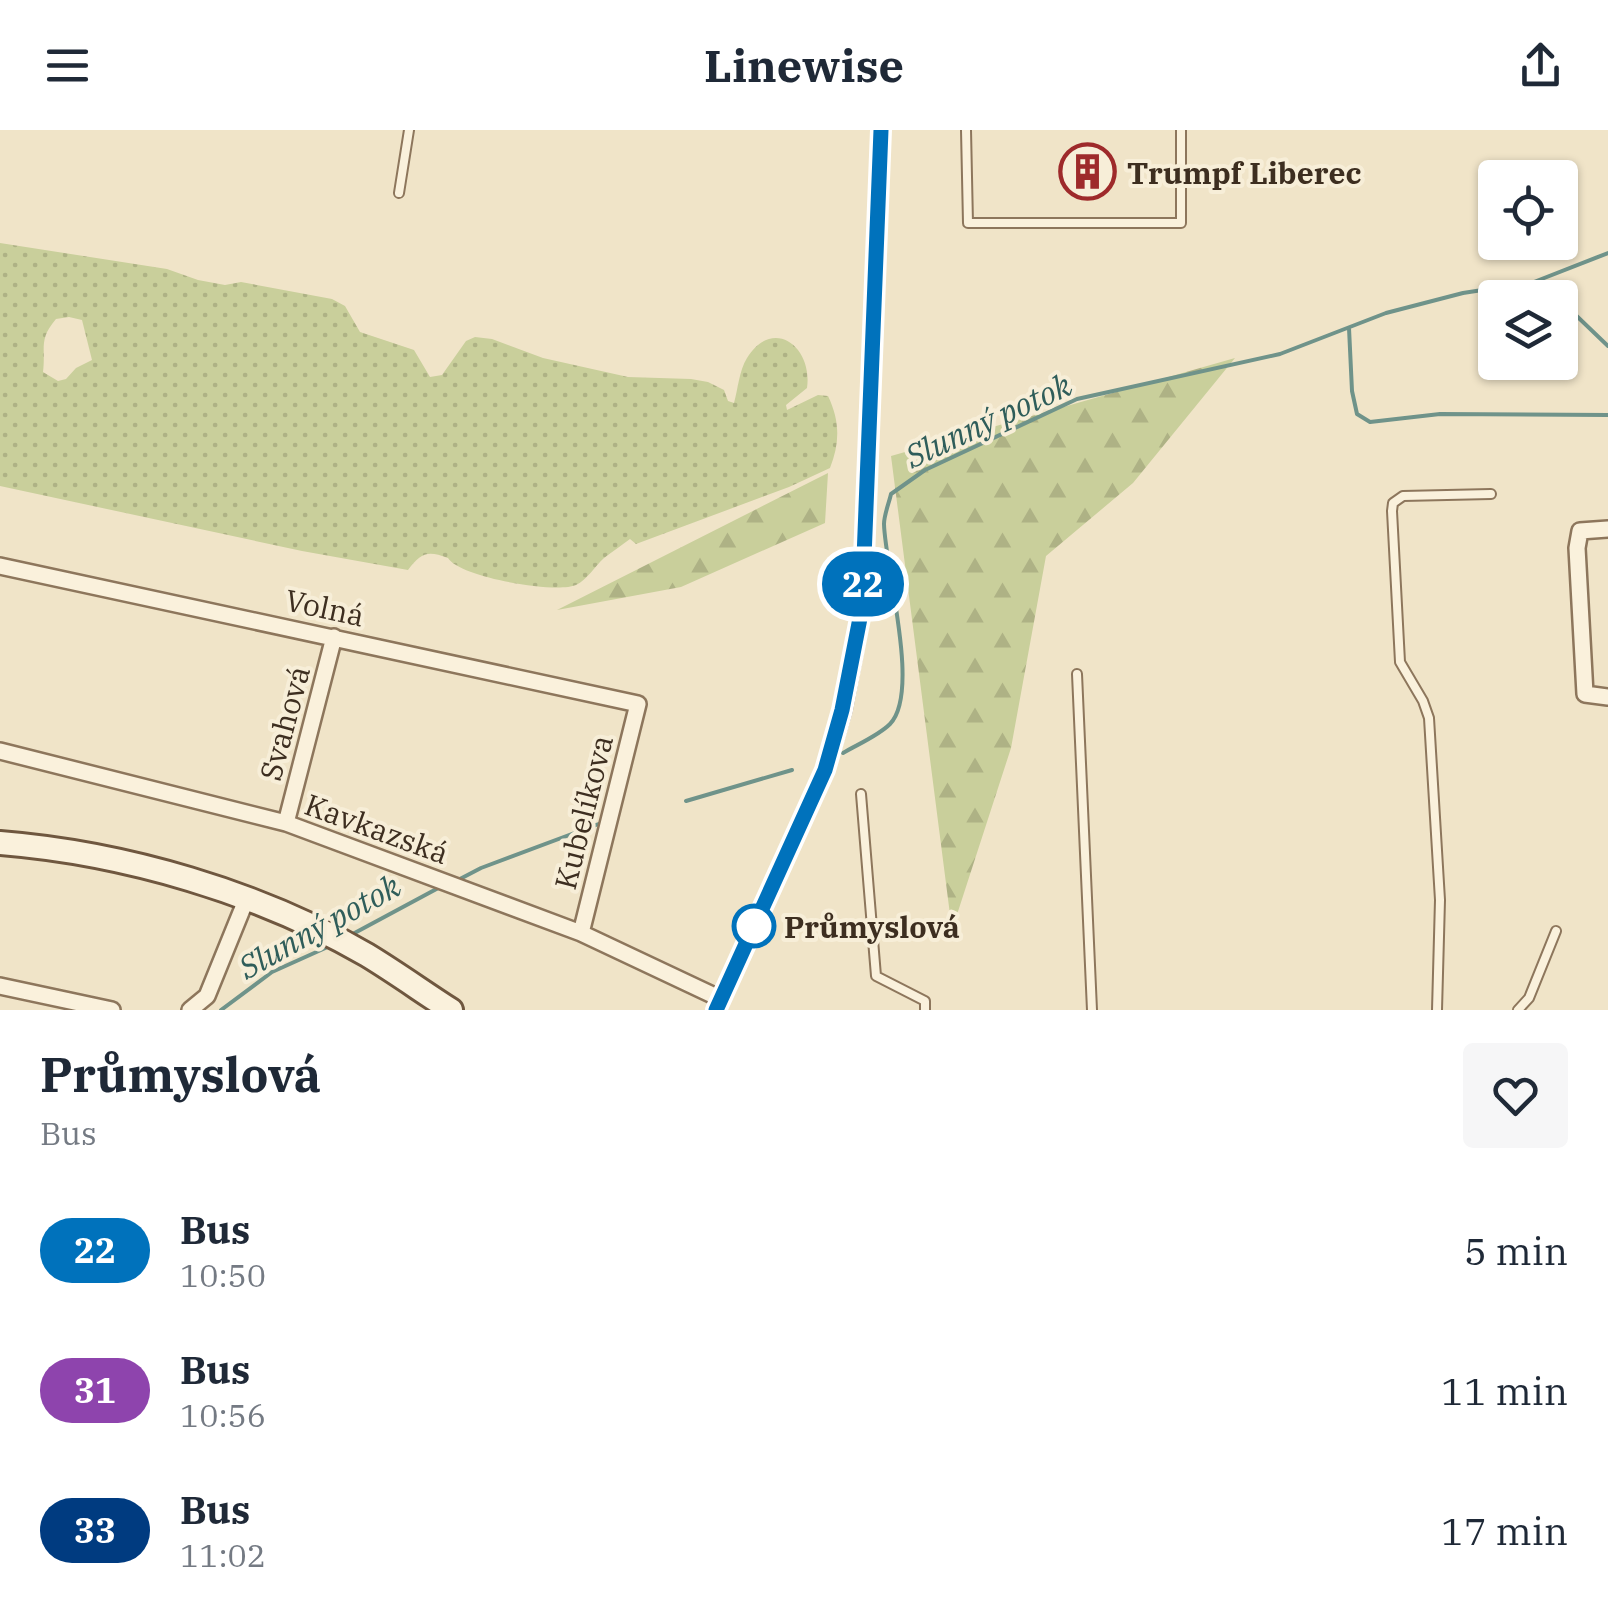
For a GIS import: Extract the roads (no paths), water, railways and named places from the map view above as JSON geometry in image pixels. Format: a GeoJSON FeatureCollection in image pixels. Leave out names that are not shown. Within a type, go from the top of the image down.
{"type":"FeatureCollection","features":[{"type":"Feature","properties":{"kind":"street"},"geometry":{"type":"LineString","coordinates":[[719,1004],[825,770],[842,710],[862,608],[880,130]]}},
{"type":"Feature","properties":{"kind":"street"},"geometry":{"type":"LineString","coordinates":[[1608,529],[1580,531],[1577,548],[1585,694],[1608,697]]}},
{"type":"Feature","properties":{"kind":"street","name":"Volná"},"geometry":{"type":"LineString","coordinates":[[0,566],[638,704]]}},
{"type":"Feature","properties":{"kind":"street","name":"Svahová"},"geometry":{"type":"LineString","coordinates":[[286,823],[334,638]]}},
{"type":"Feature","properties":{"kind":"street","name":"Kubelíkova"},"geometry":{"type":"LineString","coordinates":[[581,933],[638,704]]}},
{"type":"Feature","properties":{"kind":"street","name":"Kavkazská"},"geometry":{"type":"LineString","coordinates":[[0,751],[286,823],[581,933],[719,1004]]}},
{"type":"Feature","properties":{"kind":"street"},"geometry":{"type":"LineString","coordinates":[[0,843],[72,851],[131,864],[246,900],[355,949],[451,1010]]}},
{"type":"Feature","properties":{"kind":"street"},"geometry":{"type":"LineString","coordinates":[[190,1010],[207,996],[246,900]]}},
{"type":"Feature","properties":{"kind":"street"},"geometry":{"type":"LineString","coordinates":[[0,986],[112,1010]]}},
{"type":"Feature","properties":{"kind":"lane"},"geometry":{"type":"LineString","coordinates":[[399,193],[410,130]]}},
{"type":"Feature","properties":{"kind":"lane"},"geometry":{"type":"LineString","coordinates":[[966,130],[968,223],[1181,223],[1181,130]]}},
{"type":"Feature","properties":{"kind":"lane"},"geometry":{"type":"LineString","coordinates":[[1437,1010],[1440,900],[1429,718],[1400,662],[1392,511],[1393,503],[1403,496],[1491,494]]}},
{"type":"Feature","properties":{"kind":"lane"},"geometry":{"type":"LineString","coordinates":[[1076,674],[1092,1010]]}},
{"type":"Feature","properties":{"kind":"lane"},"geometry":{"type":"LineString","coordinates":[[861,794],[876,976],[925,1001],[925,1010]]}},
{"type":"Feature","properties":{"kind":"lane"},"geometry":{"type":"LineString","coordinates":[[1518,1010],[1529,998],[1556,930]]}},
{"type":"Feature","properties":{"kind":"waterway"},"geometry":{"type":"LineString","coordinates":[[1539,280],[1608,253]]}},
{"type":"Feature","properties":{"kind":"waterway","name":"Slunný potok"},"geometry":{"type":"LineString","coordinates":[[843,753],[890,724],[899,708],[902,658],[884,520],[891,494],[925,470],[1077,399],[1280,354],[1386,313],[1478,291]]}},
{"type":"Feature","properties":{"kind":"waterway","name":"Slunný potok"},"geometry":{"type":"LineString","coordinates":[[1578,317],[1608,346]]}},
{"type":"Feature","properties":{"kind":"waterway"},"geometry":{"type":"LineString","coordinates":[[1349,328],[1357,414],[1370,422],[1440,414],[1608,415]]}},
{"type":"Feature","properties":{"kind":"waterway","name":"Slunný potok"},"geometry":{"type":"LineString","coordinates":[[686,801],[792,770]]}},
{"type":"Feature","properties":{"kind":"waterway","name":"Slunný potok"},"geometry":{"type":"LineString","coordinates":[[458,880],[604,822]]}},
{"type":"Feature","properties":{"kind":"waterway","name":"Slunný potok"},"geometry":{"type":"LineString","coordinates":[[349,936],[442,886]]}},
{"type":"Feature","properties":{"kind":"waterway","name":"Slunný potok"},"geometry":{"type":"LineString","coordinates":[[221,1010],[272,972],[332,945]]}},
{"type":"Feature","properties":{"kind":"place","name":"Trumpf Liberec"},"geometry":{"type":"Point","coordinates":[1088,172]}},
{"type":"Feature","properties":{"kind":"place","name":"Průmyslová"},"geometry":{"type":"Point","coordinates":[754,926]}}]}
